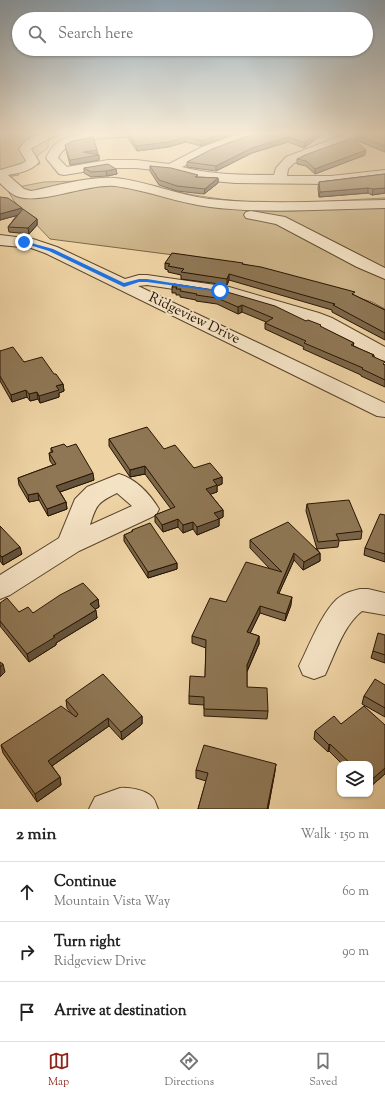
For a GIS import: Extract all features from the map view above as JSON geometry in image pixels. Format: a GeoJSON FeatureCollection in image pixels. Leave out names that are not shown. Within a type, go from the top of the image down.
{"type":"FeatureCollection","features":[{"type":"Feature","properties":{"kind":"street"},"geometry":{"type":"LineString","coordinates":[[8,171],[2,172],[1,177],[3,184],[23,193],[32,195],[88,184],[114,182],[190,200],[210,203],[256,206],[385,204]]}},
{"type":"Feature","properties":{"kind":"street"},"geometry":{"type":"LineString","coordinates":[[51,171],[51,175],[56,185],[62,190]]}},
{"type":"Feature","properties":{"kind":"street"},"geometry":{"type":"LineString","coordinates":[[3,184],[71,171]]}},
{"type":"Feature","properties":{"kind":"street"},"geometry":{"type":"LineString","coordinates":[[181,171],[218,178],[331,180],[385,174]]}},
{"type":"Feature","properties":{"kind":"street"},"geometry":{"type":"LineString","coordinates":[[280,179],[281,171]]}},
{"type":"Feature","properties":{"kind":"street"},"geometry":{"type":"LineString","coordinates":[[3,184],[27,182]]}},
{"type":"Feature","properties":{"kind":"street"},"geometry":{"type":"LineString","coordinates":[[210,203],[237,212],[280,220],[385,274]]}},
{"type":"Feature","properties":{"kind":"street","name":"Ridgeview Drive"},"geometry":{"type":"LineString","coordinates":[[0,240],[24,242],[51,250],[385,411]]}},
{"type":"Feature","properties":{"kind":"street"},"geometry":{"type":"LineString","coordinates":[[124,285],[139,280],[147,280],[229,292],[326,322],[385,355]]}},
{"type":"Feature","properties":{"kind":"street"},"geometry":{"type":"LineString","coordinates":[[0,588],[70,544]]}},
{"type":"Feature","properties":{"kind":"street"},"geometry":{"type":"LineString","coordinates":[[314,666],[339,617],[352,603],[370,599],[385,604]]}},
{"type":"Feature","properties":{"kind":"street"},"geometry":{"type":"LineString","coordinates":[[107,809],[117,805],[127,804],[140,809]]}},
{"type":"Feature","properties":{"kind":"shaded area"},"geometry":{"type":"Polygon","coordinates":[[[0,171],[16,171],[19,175],[0,178],[0,171]]]}},
{"type":"Feature","properties":{"kind":"shaded area"},"geometry":{"type":"Polygon","coordinates":[[[117,180],[177,192],[238,201],[293,203],[385,198],[385,309],[372,302],[323,287],[197,258],[50,239],[14,201],[7,189],[44,182],[117,180]]]}},
{"type":"Feature","properties":{"kind":"building"},"geometry":{"type":"Polygon","coordinates":[[[89,171],[107,171],[106,171],[91,172],[89,171]]]}},
{"type":"Feature","properties":{"kind":"building"},"geometry":{"type":"Polygon","coordinates":[[[153,171],[182,171],[198,175],[195,177],[218,178],[205,189],[177,186],[159,180],[153,171]]]}},
{"type":"Feature","properties":{"kind":"building"},"geometry":{"type":"Polygon","coordinates":[[[385,174],[385,188],[320,192],[319,182],[385,174]]]}},
{"type":"Feature","properties":{"kind":"building"},"geometry":{"type":"Polygon","coordinates":[[[0,197],[8,198],[22,208],[0,214],[0,197]]]}},
{"type":"Feature","properties":{"kind":"building"},"geometry":{"type":"Polygon","coordinates":[[[23,209],[37,219],[28,228],[8,227],[23,209]]]}},
{"type":"Feature","properties":{"kind":"building"},"geometry":{"type":"Polygon","coordinates":[[[172,253],[243,263],[242,264],[261,267],[355,292],[352,294],[385,310],[385,333],[333,305],[335,304],[229,274],[227,279],[181,272],[184,269],[168,266],[170,264],[165,263],[172,253]]]}},
{"type":"Feature","properties":{"kind":"building"},"geometry":{"type":"Polygon","coordinates":[[[174,284],[227,292],[275,306],[306,321],[308,320],[321,325],[320,326],[354,343],[351,345],[374,355],[372,356],[385,362],[383,364],[385,365],[385,380],[362,369],[363,368],[304,343],[306,341],[265,323],[273,318],[242,305],[238,307],[217,298],[180,291],[181,289],[176,289],[177,287],[172,287],[174,284]]]}},
{"type":"Feature","properties":{"kind":"building"},"geometry":{"type":"Polygon","coordinates":[[[13,347],[24,362],[42,357],[63,384],[56,386],[59,390],[39,396],[37,392],[29,394],[26,390],[11,395],[0,376],[0,351],[13,347]]]}},
{"type":"Feature","properties":{"kind":"building"},"geometry":{"type":"Polygon","coordinates":[[[147,427],[164,449],[175,445],[194,468],[210,463],[222,477],[213,480],[217,485],[206,489],[223,510],[214,513],[219,519],[197,527],[193,522],[183,525],[178,519],[162,525],[155,515],[175,507],[145,466],[130,470],[109,439],[147,427]]]}},
{"type":"Feature","properties":{"kind":"building"},"geometry":{"type":"Polygon","coordinates":[[[64,444],[67,447],[76,444],[93,473],[56,486],[66,502],[47,509],[38,493],[28,495],[18,478],[56,464],[49,453],[53,452],[51,448],[64,444]]]}},
{"type":"Feature","properties":{"kind":"building"},"geometry":{"type":"Polygon","coordinates":[[[349,500],[362,531],[336,534],[339,540],[318,542],[307,504],[349,500]]]}},
{"type":"Feature","properties":{"kind":"building"},"geometry":{"type":"Polygon","coordinates":[[[380,514],[385,515],[385,554],[365,548],[380,514]]]}},
{"type":"Feature","properties":{"kind":"building"},"geometry":{"type":"Polygon","coordinates":[[[288,522],[320,553],[304,562],[294,553],[277,593],[292,597],[286,614],[260,606],[247,632],[259,636],[247,665],[247,687],[267,688],[268,711],[204,709],[204,697],[189,696],[190,676],[205,677],[206,640],[192,636],[210,598],[226,602],[246,562],[282,572],[250,540],[288,522]]]}},
{"type":"Feature","properties":{"kind":"building"},"geometry":{"type":"Polygon","coordinates":[[[150,523],[177,563],[148,572],[124,535],[150,523]]]}},
{"type":"Feature","properties":{"kind":"building"},"geometry":{"type":"Polygon","coordinates":[[[0,526],[20,547],[2,557],[0,555],[0,526]]]}},
{"type":"Feature","properties":{"kind":"building"},"geometry":{"type":"Polygon","coordinates":[[[83,583],[98,599],[90,604],[96,610],[27,654],[0,621],[0,603],[7,598],[19,612],[28,607],[33,613],[60,595],[83,583]]]}},
{"type":"Feature","properties":{"kind":"building"},"geometry":{"type":"Polygon","coordinates":[[[378,633],[385,635],[385,655],[373,651],[378,633]]]}},
{"type":"Feature","properties":{"kind":"building"},"geometry":{"type":"Polygon","coordinates":[[[103,674],[142,716],[121,732],[108,718],[48,761],[60,777],[35,794],[1,745],[61,706],[76,717],[78,714],[66,700],[103,674]]]}},
{"type":"Feature","properties":{"kind":"building"},"geometry":{"type":"Polygon","coordinates":[[[375,679],[385,685],[385,708],[364,696],[375,679]]]}},
{"type":"Feature","properties":{"kind":"building"},"geometry":{"type":"Polygon","coordinates":[[[364,706],[385,725],[385,768],[373,778],[373,761],[348,761],[315,731],[334,716],[341,724],[364,706]]]}},
{"type":"Feature","properties":{"kind":"building"},"geometry":{"type":"Polygon","coordinates":[[[204,745],[276,764],[267,809],[198,809],[208,773],[196,770],[204,745]]]}},
{"type":"Feature","properties":{"kind":"route"},"geometry":{"type":"LineString","coordinates":[[24,242],[42,246],[124,285],[139,280],[147,280],[220,291]]}}]}
